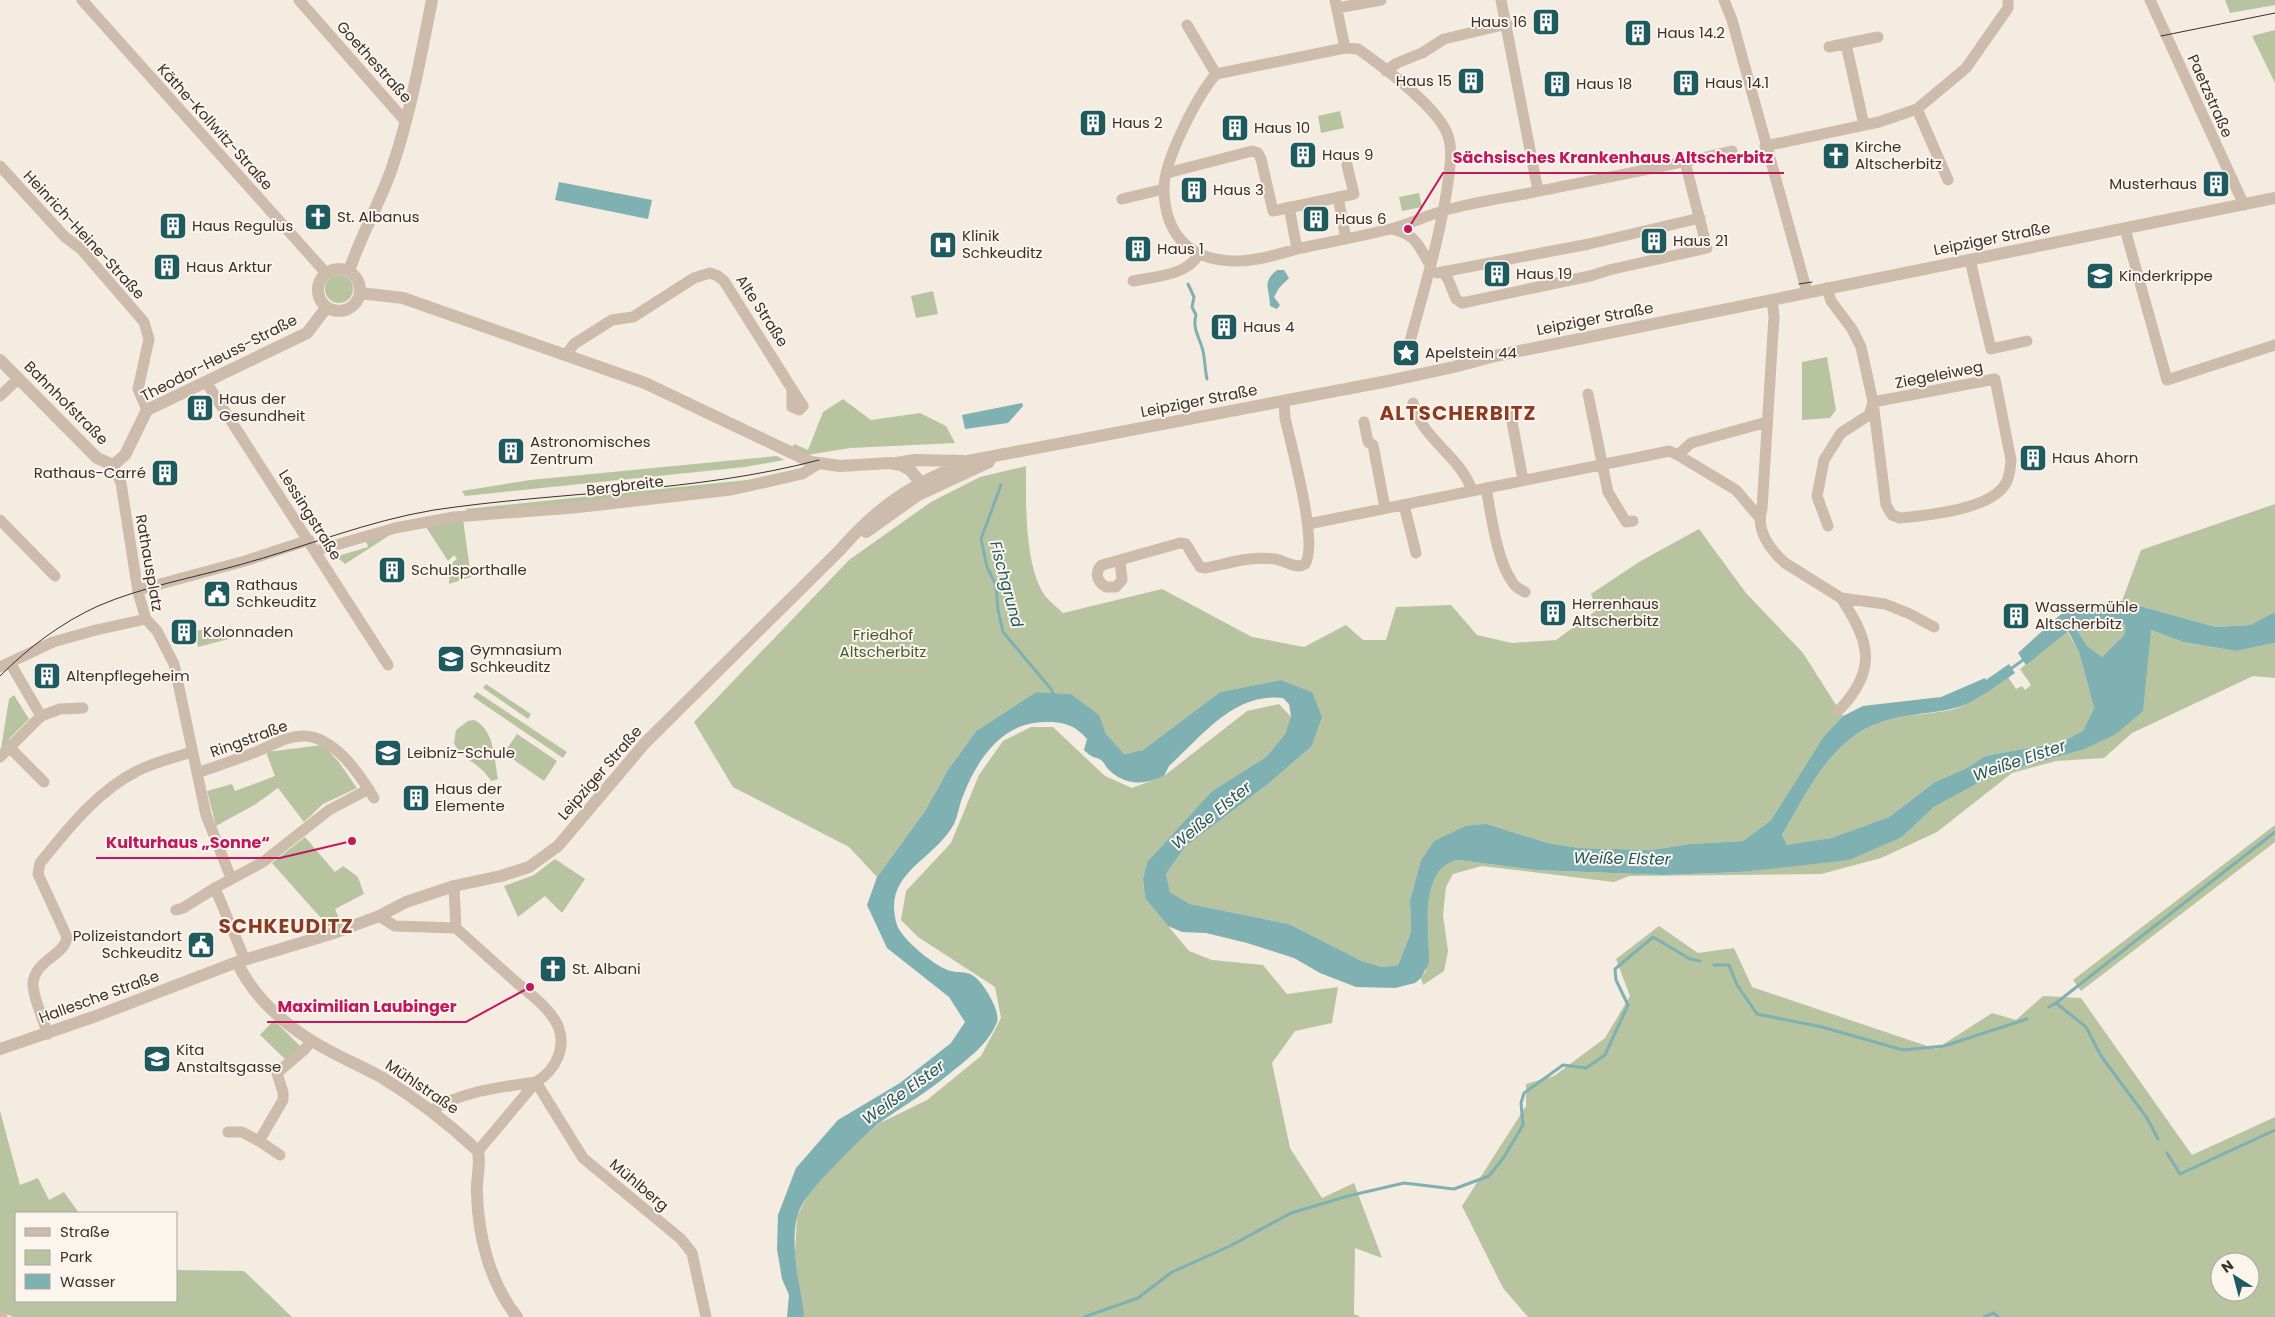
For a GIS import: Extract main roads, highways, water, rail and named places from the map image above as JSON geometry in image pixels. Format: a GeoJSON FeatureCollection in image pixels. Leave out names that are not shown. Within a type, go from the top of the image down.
{"type":"FeatureCollection","features":[{"type":"Feature","properties":{"kind":"water"},"geometry":{"type":"Polygon","coordinates":[[[559,182],[652,200],[648,219],[555,200],[559,182]]]}},
{"type":"Feature","properties":{"kind":"water"},"geometry":{"type":"Polygon","coordinates":[[[1277,270],[1284,270],[1289,278],[1279,288],[1274,297],[1280,305],[1277,309],[1270,306],[1268,283],[1277,270]]]}},
{"type":"Feature","properties":{"kind":"water"},"geometry":{"type":"Polygon","coordinates":[[[1022,403],[1023,406],[1008,423],[965,429],[962,415],[1022,403]]]}},
{"type":"Feature","properties":{"kind":"water","name":"Weiße Elster"},"geometry":{"type":"Polygon","coordinates":[[[2122,601],[2216,627],[2250,625],[2275,612],[2275,643],[2236,651],[2183,642],[2151,630],[2143,711],[2116,734],[2082,750],[1993,775],[1934,807],[1902,837],[1849,860],[1741,872],[1663,875],[1535,870],[1458,860],[1445,865],[1431,887],[1428,919],[1429,963],[1421,978],[1415,983],[1395,988],[1356,987],[1320,973],[1294,958],[1247,943],[1206,933],[1182,932],[1168,926],[1145,898],[1143,879],[1147,862],[1212,791],[1266,757],[1285,734],[1291,716],[1289,704],[1283,698],[1265,698],[1249,702],[1234,709],[1194,742],[1169,766],[1164,776],[1142,782],[1129,781],[1115,775],[1101,760],[1091,756],[1084,750],[1087,739],[1078,730],[1069,725],[1046,722],[1031,723],[1017,728],[1005,735],[984,756],[969,782],[954,824],[934,849],[902,880],[896,893],[894,907],[900,931],[921,952],[937,965],[954,972],[970,974],[981,983],[990,996],[996,1011],[997,1022],[983,1045],[940,1082],[878,1124],[843,1157],[808,1196],[801,1206],[795,1228],[796,1266],[804,1314],[803,1317],[787,1317],[789,1295],[782,1279],[777,1249],[778,1215],[796,1168],[838,1120],[900,1083],[951,1043],[965,1022],[949,997],[887,948],[867,905],[877,877],[925,811],[948,770],[976,731],[1036,692],[1071,694],[1099,715],[1106,734],[1124,754],[1143,750],[1220,692],[1281,680],[1312,692],[1322,717],[1311,747],[1268,784],[1185,847],[1166,874],[1170,892],[1190,904],[1289,924],[1362,961],[1382,967],[1398,965],[1411,932],[1410,900],[1421,860],[1434,841],[1466,826],[1487,824],[1548,843],[1579,848],[1651,850],[1690,844],[1743,841],[1771,820],[1824,736],[1843,716],[1863,706],[1941,697],[1985,678],[1986,680],[2009,664],[2015,673],[1965,705],[1883,721],[1860,732],[1847,742],[1835,753],[1815,779],[1798,807],[1782,835],[1787,845],[1831,838],[1889,817],[1935,782],[1967,768],[1985,756],[2062,742],[2083,731],[2094,708],[2079,652],[2068,631],[2026,665],[2018,653],[2060,615],[2075,605],[2122,601]],[[2119,623],[2075,627],[2087,646],[2102,657],[2124,635],[2125,625],[2119,623]]]}},
{"type":"Feature","properties":{"kind":"waterway"},"geometry":{"type":"LineString","coordinates":[[1188,284],[1194,297],[1192,307],[1196,315],[1196,329],[1203,351],[1207,379]]}},
{"type":"Feature","properties":{"kind":"waterway","name":"Fischgrund"},"geometry":{"type":"LineString","coordinates":[[1001,485],[981,539],[987,567],[996,585],[998,610],[1003,632],[1051,689],[1054,696]]}},
{"type":"Feature","properties":{"kind":"waterway"},"geometry":{"type":"LineString","coordinates":[[2009,670],[2026,658]]}},
{"type":"Feature","properties":{"kind":"waterway"},"geometry":{"type":"LineString","coordinates":[[2056,1003],[2275,832]]}},
{"type":"Feature","properties":{"kind":"waterway"},"geometry":{"type":"LineString","coordinates":[[1084,1317],[1138,1298],[1172,1272],[1230,1246],[1291,1213],[1348,1196],[1404,1183],[1454,1189],[1489,1176],[1504,1157],[1523,1125],[1521,1103],[1524,1093],[1563,1065],[1586,1068],[1605,1055],[1628,1005],[1616,980],[1615,969],[1653,937],[1690,959],[1700,961]]}},
{"type":"Feature","properties":{"kind":"waterway"},"geometry":{"type":"LineString","coordinates":[[1714,965],[1729,965],[1737,985],[1757,1014],[1822,1027],[1903,1050],[1944,1046],[2027,1019]]}},
{"type":"Feature","properties":{"kind":"waterway"},"geometry":{"type":"LineString","coordinates":[[2049,1007],[2056,1003],[2086,1027],[2101,1056],[2147,1118],[2158,1139]]}},
{"type":"Feature","properties":{"kind":"waterway"},"geometry":{"type":"LineString","coordinates":[[2167,1153],[2180,1174],[2275,1130]]}},
{"type":"Feature","properties":{"kind":"waterway"},"geometry":{"type":"LineString","coordinates":[[1984,1317],[1994,1313],[1998,1317]]}},
{"type":"Feature","properties":{"kind":"tram line"},"geometry":{"type":"LineString","coordinates":[[2161,36],[2275,13]]}},
{"type":"Feature","properties":{"kind":"tram line"},"geometry":{"type":"LineString","coordinates":[[1799,284],[1812,282]]}},
{"type":"Feature","properties":{"kind":"tram line"},"geometry":{"type":"LineString","coordinates":[[0,676],[46,636],[98,606],[150,588],[264,558],[360,527],[434,510],[724,479],[772,471],[819,460]]}},
{"type":"Feature","properties":{"kind":"place","name":"Haus 16"},"geometry":{"type":"Point","coordinates":[1546,22]}},
{"type":"Feature","properties":{"kind":"place","name":"Haus 14.2"},"geometry":{"type":"Point","coordinates":[1638,33]}},
{"type":"Feature","properties":{"kind":"place","name":"Haus 15"},"geometry":{"type":"Point","coordinates":[1471,81]}},
{"type":"Feature","properties":{"kind":"place","name":"Haus 14.1"},"geometry":{"type":"Point","coordinates":[1686,83]}},
{"type":"Feature","properties":{"kind":"place","name":"Haus 18"},"geometry":{"type":"Point","coordinates":[1557,84]}},
{"type":"Feature","properties":{"kind":"place","name":"Haus 2"},"geometry":{"type":"Point","coordinates":[1093,123]}},
{"type":"Feature","properties":{"kind":"place","name":"Haus 10"},"geometry":{"type":"Point","coordinates":[1235,128]}},
{"type":"Feature","properties":{"kind":"place","name":"Haus 9"},"geometry":{"type":"Point","coordinates":[1303,155]}},
{"type":"Feature","properties":{"kind":"place","name":"Kirche Altscherbitz"},"geometry":{"type":"Point","coordinates":[1836,156]}},
{"type":"Feature","properties":{"kind":"place","name":"Musterhaus"},"geometry":{"type":"Point","coordinates":[2216,184]}},
{"type":"Feature","properties":{"kind":"place","name":"Haus 3"},"geometry":{"type":"Point","coordinates":[1194,190]}},
{"type":"Feature","properties":{"kind":"place","name":"St. Albanus"},"geometry":{"type":"Point","coordinates":[318,217]}},
{"type":"Feature","properties":{"kind":"place","name":"Haus 6"},"geometry":{"type":"Point","coordinates":[1316,219]}},
{"type":"Feature","properties":{"kind":"place","name":"Haus Regulus"},"geometry":{"type":"Point","coordinates":[173,226]}},
{"type":"Feature","properties":{"kind":"place","name":"Sächsisches Krankenhaus Altscherbitz"},"geometry":{"type":"Point","coordinates":[1408,229]}},
{"type":"Feature","properties":{"kind":"place","name":"Haus 21"},"geometry":{"type":"Point","coordinates":[1654,241]}},
{"type":"Feature","properties":{"kind":"place","name":"Klinik Schkeuditz"},"geometry":{"type":"Point","coordinates":[943,245]}},
{"type":"Feature","properties":{"kind":"place","name":"Haus 1"},"geometry":{"type":"Point","coordinates":[1138,249]}},
{"type":"Feature","properties":{"kind":"place","name":"Haus Arktur"},"geometry":{"type":"Point","coordinates":[167,267]}},
{"type":"Feature","properties":{"kind":"place","name":"Haus 19"},"geometry":{"type":"Point","coordinates":[1497,274]}},
{"type":"Feature","properties":{"kind":"place","name":"Kinderkrippe"},"geometry":{"type":"Point","coordinates":[2100,276]}},
{"type":"Feature","properties":{"kind":"place","name":"Haus 4"},"geometry":{"type":"Point","coordinates":[1224,327]}},
{"type":"Feature","properties":{"kind":"place","name":"Apelstein 44"},"geometry":{"type":"Point","coordinates":[1406,353]}},
{"type":"Feature","properties":{"kind":"place","name":"Haus der Gesundheit"},"geometry":{"type":"Point","coordinates":[200,408]}},
{"type":"Feature","properties":{"kind":"place","name":"Astronomisches Zentrum"},"geometry":{"type":"Point","coordinates":[511,451]}},
{"type":"Feature","properties":{"kind":"place","name":"Haus Ahorn"},"geometry":{"type":"Point","coordinates":[2033,458]}},
{"type":"Feature","properties":{"kind":"place","name":"Rathaus-Carré"},"geometry":{"type":"Point","coordinates":[165,473]}},
{"type":"Feature","properties":{"kind":"place","name":"Schulsporthalle"},"geometry":{"type":"Point","coordinates":[392,570]}},
{"type":"Feature","properties":{"kind":"place","name":"Rathaus Schkeuditz"},"geometry":{"type":"Point","coordinates":[217,594]}},
{"type":"Feature","properties":{"kind":"place","name":"Herrenhaus Altscherbitz"},"geometry":{"type":"Point","coordinates":[1553,613]}},
{"type":"Feature","properties":{"kind":"place","name":"Wassermühle Altscherbitz"},"geometry":{"type":"Point","coordinates":[2016,616]}},
{"type":"Feature","properties":{"kind":"place","name":"Kolonnaden"},"geometry":{"type":"Point","coordinates":[184,632]}},
{"type":"Feature","properties":{"kind":"place","name":"Gymnasium Schkeuditz"},"geometry":{"type":"Point","coordinates":[451,659]}},
{"type":"Feature","properties":{"kind":"place","name":"Altenpflegeheim"},"geometry":{"type":"Point","coordinates":[47,676]}},
{"type":"Feature","properties":{"kind":"place","name":"Leibniz-Schule"},"geometry":{"type":"Point","coordinates":[388,753]}},
{"type":"Feature","properties":{"kind":"place","name":"Haus der Elemente"},"geometry":{"type":"Point","coordinates":[416,798]}},
{"type":"Feature","properties":{"kind":"place","name":"Kulturhaus „Sonne“"},"geometry":{"type":"Point","coordinates":[352,841]}},
{"type":"Feature","properties":{"kind":"place","name":"Polizeistandort Schkeuditz"},"geometry":{"type":"Point","coordinates":[201,945]}},
{"type":"Feature","properties":{"kind":"place","name":"St. Albani"},"geometry":{"type":"Point","coordinates":[553,969]}},
{"type":"Feature","properties":{"kind":"place","name":"Maximilian Laubinger"},"geometry":{"type":"Point","coordinates":[530,987]}},
{"type":"Feature","properties":{"kind":"place","name":"Kita Anstaltsgasse"},"geometry":{"type":"Point","coordinates":[157,1059]}},
{"type":"Feature","properties":{"kind":"district","name":"ALTSCHERBITZ"},"geometry":{"type":"Point","coordinates":[1458,413]}},
{"type":"Feature","properties":{"kind":"district","name":"SCHKEUDITZ"},"geometry":{"type":"Point","coordinates":[286,926]}},
{"type":"Feature","properties":{"kind":"park label","name":"Friedhof Altscherbitz"},"geometry":{"type":"Point","coordinates":[883,644]}}]}
